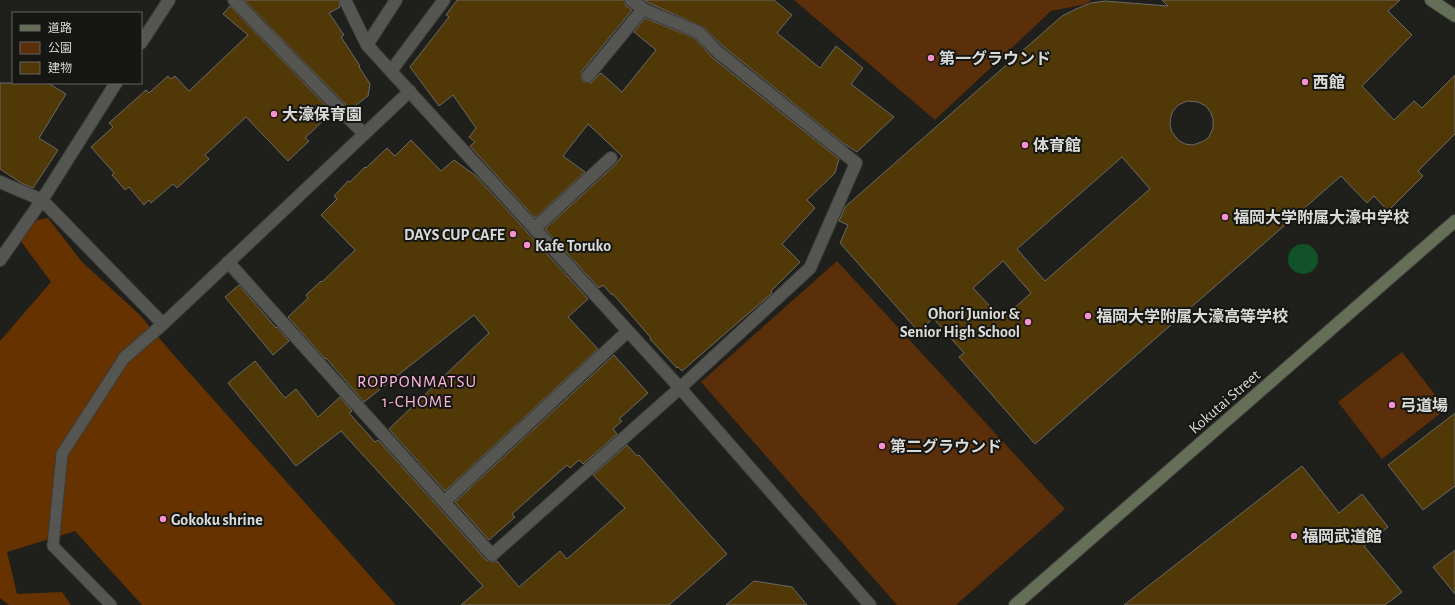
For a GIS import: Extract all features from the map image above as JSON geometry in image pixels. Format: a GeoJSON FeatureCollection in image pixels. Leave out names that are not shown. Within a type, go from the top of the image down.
{"type":"FeatureCollection","features":[{"type":"Feature","properties":{"kind":"street"},"geometry":{"type":"LineString","coordinates":[[142,41],[169,0]]}},
{"type":"Feature","properties":{"kind":"street"},"geometry":{"type":"LineString","coordinates":[[234,0],[364,134]]}},
{"type":"Feature","properties":{"kind":"street"},"geometry":{"type":"LineString","coordinates":[[345,0],[367,45],[680,388],[870,605]]}},
{"type":"Feature","properties":{"kind":"street"},"geometry":{"type":"LineString","coordinates":[[367,45],[396,0]]}},
{"type":"Feature","properties":{"kind":"street"},"geometry":{"type":"LineString","coordinates":[[391,71],[444,0]]}},
{"type":"Feature","properties":{"kind":"street"},"geometry":{"type":"LineString","coordinates":[[228,262],[492,555],[680,388],[810,268],[856,163],[719,53],[698,32],[643,9],[631,0]]}},
{"type":"Feature","properties":{"kind":"street"},"geometry":{"type":"LineString","coordinates":[[1431,0],[1455,16]]}},
{"type":"Feature","properties":{"kind":"street"},"geometry":{"type":"LineString","coordinates":[[588,76],[643,9]]}},
{"type":"Feature","properties":{"kind":"street"},"geometry":{"type":"LineString","coordinates":[[0,260],[42,200],[115,84]]}},
{"type":"Feature","properties":{"kind":"street"},"geometry":{"type":"LineString","coordinates":[[124,358],[163,324],[410,91]]}},
{"type":"Feature","properties":{"kind":"street"},"geometry":{"type":"LineString","coordinates":[[535,228],[611,158]]}},
{"type":"Feature","properties":{"kind":"street"},"geometry":{"type":"LineString","coordinates":[[0,182],[42,200],[163,324]]}},
{"type":"Feature","properties":{"kind":"street","name":"Kokutai Street"},"geometry":{"type":"LineString","coordinates":[[1015,605],[1455,221]]}},
{"type":"Feature","properties":{"kind":"street"},"geometry":{"type":"LineString","coordinates":[[444,502],[628,331]]}},
{"type":"Feature","properties":{"kind":"lane"},"geometry":{"type":"LineString","coordinates":[[111,605],[53,546],[62,454],[124,358]]}},
{"type":"Feature","properties":{"kind":"green space","name":"第一グラウンド"},"geometry":{"type":"Polygon","coordinates":[[[794,0],[1091,0],[1087,4],[1051,11],[935,120],[794,0]]]}},
{"type":"Feature","properties":{"kind":"green space","name":"第二グラウンド"},"geometry":{"type":"Polygon","coordinates":[[[837,261],[1065,509],[956,605],[897,605],[701,382],[837,261]]]}},
{"type":"Feature","properties":{"kind":"green space","name":"弓道場"},"geometry":{"type":"Polygon","coordinates":[[[1402,352],[1446,409],[1382,459],[1338,402],[1402,352]]]}},
{"type":"Feature","properties":{"kind":"shaded area","name":"Gokoku shrine"},"geometry":{"type":"Polygon","coordinates":[[[48,218],[82,262],[139,314],[396,605],[142,605],[75,531],[7,552],[17,594],[62,592],[71,605],[9,605],[0,598],[0,341],[51,282],[20,240],[37,220],[48,218]]]}},
{"type":"Feature","properties":{"kind":"shaded area"},"geometry":{"type":"Polygon","coordinates":[[[1303,244],[1314,248],[1318,259],[1314,270],[1303,274],[1292,270],[1288,259],[1292,248],[1303,244]]]}},
{"type":"Feature","properties":{"kind":"building"},"geometry":{"type":"Polygon","coordinates":[[[244,0],[338,0],[340,7],[329,13],[344,35],[341,37],[370,84],[368,96],[352,108],[349,108],[244,0]]]}},
{"type":"Feature","properties":{"kind":"building"},"geometry":{"type":"Polygon","coordinates":[[[457,0],[624,0],[626,6],[632,10],[582,71],[581,78],[584,82],[591,83],[601,73],[622,92],[656,50],[634,32],[645,18],[694,38],[714,59],[839,159],[835,173],[807,200],[815,208],[782,244],[800,262],[771,291],[772,293],[682,371],[678,367],[677,368],[650,339],[651,338],[613,294],[612,295],[603,285],[599,288],[545,229],[616,164],[622,156],[588,124],[563,156],[585,172],[535,218],[470,146],[475,142],[469,137],[476,128],[453,95],[439,106],[410,67],[449,17],[446,15],[457,0]]]}},
{"type":"Feature","properties":{"kind":"building"},"geometry":{"type":"Polygon","coordinates":[[[644,0],[774,0],[792,15],[777,33],[820,68],[836,46],[863,68],[851,84],[894,117],[857,152],[843,143],[724,47],[703,27],[644,0]]]}},
{"type":"Feature","properties":{"kind":"building"},"geometry":{"type":"Polygon","coordinates":[[[1162,0],[1400,0],[1388,11],[1412,35],[1362,86],[1394,120],[1414,101],[1422,108],[1455,75],[1455,134],[1418,171],[1423,176],[1388,211],[1374,196],[1367,203],[1341,176],[1035,444],[959,357],[964,353],[933,318],[919,332],[840,243],[848,225],[839,221],[845,207],[1062,16],[1091,3],[1105,1],[1168,6],[1162,0]],[[1187,101],[1178,105],[1173,111],[1170,125],[1172,132],[1178,140],[1185,144],[1193,145],[1204,141],[1209,137],[1213,128],[1213,119],[1206,106],[1198,102],[1187,101]],[[1122,157],[1017,249],[1045,281],[1150,189],[1122,157]],[[1003,261],[973,288],[1002,319],[1031,293],[1003,261]]]}},
{"type":"Feature","properties":{"kind":"building"},"geometry":{"type":"Polygon","coordinates":[[[230,6],[332,112],[305,138],[309,141],[288,161],[246,117],[205,155],[209,159],[177,188],[173,184],[151,203],[149,200],[144,205],[129,187],[125,190],[112,175],[114,173],[91,147],[113,127],[109,123],[146,90],[149,93],[168,76],[171,79],[175,76],[189,91],[248,35],[223,14],[230,6]]]}},
{"type":"Feature","properties":{"kind":"building"},"geometry":{"type":"Polygon","coordinates":[[[0,83],[50,84],[66,94],[39,138],[58,150],[33,188],[23,184],[0,169],[0,83]]]}},
{"type":"Feature","properties":{"kind":"building"},"geometry":{"type":"Polygon","coordinates":[[[411,140],[441,171],[454,160],[476,176],[588,299],[568,317],[598,349],[445,491],[389,429],[489,333],[474,315],[364,402],[288,317],[308,298],[306,295],[321,281],[322,282],[355,250],[321,215],[337,199],[334,196],[348,181],[350,182],[387,148],[395,156],[411,140]]]}},
{"type":"Feature","properties":{"kind":"building"},"geometry":{"type":"Polygon","coordinates":[[[239,285],[289,341],[273,355],[225,297],[239,285]]]}},
{"type":"Feature","properties":{"kind":"building"},"geometry":{"type":"Polygon","coordinates":[[[614,355],[648,393],[619,419],[622,421],[613,429],[617,434],[583,464],[579,460],[570,468],[567,465],[512,514],[515,517],[489,540],[455,502],[614,355]]]}},
{"type":"Feature","properties":{"kind":"building"},"geometry":{"type":"Polygon","coordinates":[[[255,361],[285,398],[296,389],[318,417],[340,397],[352,411],[349,413],[375,442],[378,440],[486,560],[493,562],[497,561],[519,587],[560,551],[567,559],[625,508],[593,475],[627,445],[637,456],[639,455],[727,554],[669,605],[461,605],[483,586],[341,431],[296,466],[228,383],[255,361]]]}},
{"type":"Feature","properties":{"kind":"building"},"geometry":{"type":"Polygon","coordinates":[[[1455,413],[1455,486],[1423,510],[1388,465],[1455,413]]]}},
{"type":"Feature","properties":{"kind":"building","name":"福岡武道館"},"geometry":{"type":"Polygon","coordinates":[[[1302,466],[1339,513],[1362,494],[1388,527],[1364,546],[1402,592],[1385,605],[1124,605],[1302,466]]]}},
{"type":"Feature","properties":{"kind":"building"},"geometry":{"type":"Polygon","coordinates":[[[1455,550],[1455,594],[1433,567],[1455,550]]]}},
{"type":"Feature","properties":{"kind":"building"},"geometry":{"type":"Polygon","coordinates":[[[754,581],[792,587],[807,605],[726,605],[754,581]]]}},
{"type":"Feature","properties":{"kind":"place","name":"第一グラウンド"},"geometry":{"type":"Point","coordinates":[931,58]}},
{"type":"Feature","properties":{"kind":"place","name":"西館"},"geometry":{"type":"Point","coordinates":[1305,82]}},
{"type":"Feature","properties":{"kind":"place","name":"大濠保育園"},"geometry":{"type":"Point","coordinates":[274,114]}},
{"type":"Feature","properties":{"kind":"place","name":"体育館"},"geometry":{"type":"Point","coordinates":[1025,145]}},
{"type":"Feature","properties":{"kind":"place","name":"福岡大学附属大濠中学校"},"geometry":{"type":"Point","coordinates":[1225,217]}},
{"type":"Feature","properties":{"kind":"place","name":"DAYS CUP CAFE"},"geometry":{"type":"Point","coordinates":[513,234]}},
{"type":"Feature","properties":{"kind":"place","name":"Kafe Toruko"},"geometry":{"type":"Point","coordinates":[527,245]}},
{"type":"Feature","properties":{"kind":"place","name":"福岡大学附属大濠高等学校"},"geometry":{"type":"Point","coordinates":[1088,316]}},
{"type":"Feature","properties":{"kind":"place","name":"Ohori Junior & Senior High School"},"geometry":{"type":"Point","coordinates":[1028,322]}},
{"type":"Feature","properties":{"kind":"place","name":"弓道場"},"geometry":{"type":"Point","coordinates":[1392,405]}},
{"type":"Feature","properties":{"kind":"place","name":"第二グラウンド"},"geometry":{"type":"Point","coordinates":[882,446]}},
{"type":"Feature","properties":{"kind":"place","name":"Gokoku shrine"},"geometry":{"type":"Point","coordinates":[163,519]}},
{"type":"Feature","properties":{"kind":"place","name":"福岡武道館"},"geometry":{"type":"Point","coordinates":[1294,536]}},
{"type":"Feature","properties":{"kind":"district","name":"ROPPONMATSU 1-CHOME"},"geometry":{"type":"Point","coordinates":[417,391]}}]}
